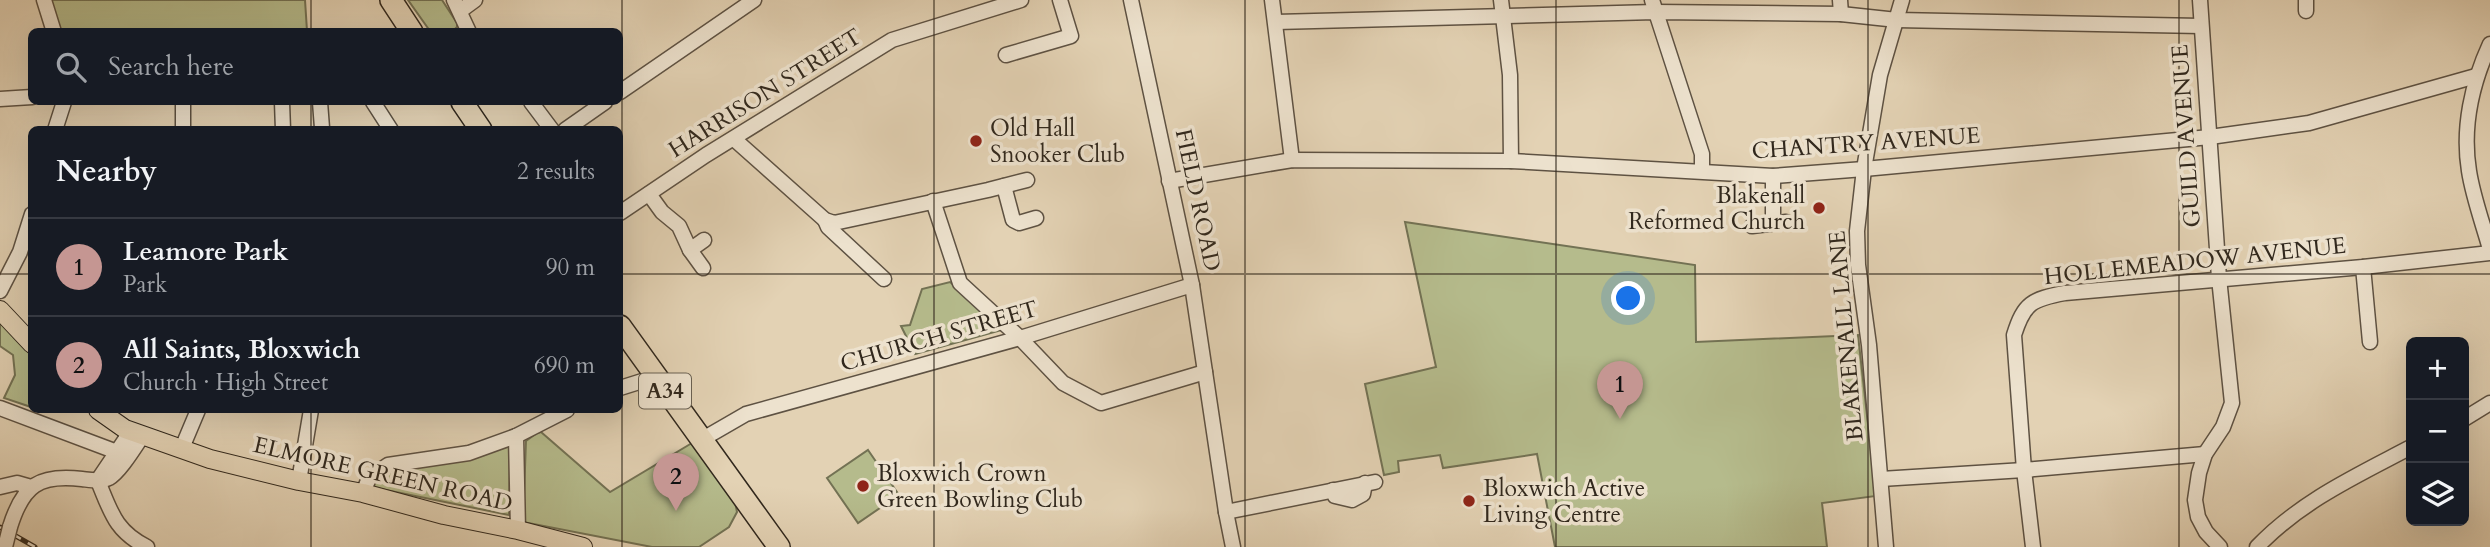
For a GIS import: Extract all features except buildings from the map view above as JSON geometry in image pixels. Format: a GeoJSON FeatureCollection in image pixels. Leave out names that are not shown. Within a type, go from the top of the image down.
{"type":"FeatureCollection","features":[{"type":"Feature","properties":{"kind":"highway"},"geometry":{"type":"LineString","coordinates":[[391,0],[409,28]]}},
{"type":"Feature","properties":{"kind":"highway"},"geometry":{"type":"LineString","coordinates":[[464,105],[478,126]]}},
{"type":"Feature","properties":{"kind":"highway","name":"A34"},"geometry":{"type":"LineString","coordinates":[[623,330],[779,547]]}},
{"type":"Feature","properties":{"kind":"main road"},"geometry":{"type":"LineString","coordinates":[[0,310],[28,340]]}},
{"type":"Feature","properties":{"kind":"main road","name":"ELMORE GREEN ROAD"},"geometry":{"type":"LineString","coordinates":[[103,413],[137,433],[210,459],[583,547]]}},
{"type":"Feature","properties":{"kind":"street"},"geometry":{"type":"LineString","coordinates":[[44,0],[53,28]]}},
{"type":"Feature","properties":{"kind":"street"},"geometry":{"type":"LineString","coordinates":[[468,28],[457,5],[475,0]]}},
{"type":"Feature","properties":{"kind":"street"},"geometry":{"type":"LineString","coordinates":[[623,90],[754,0]]}},
{"type":"Feature","properties":{"kind":"street","name":"HARRISON STREET"},"geometry":{"type":"LineString","coordinates":[[623,211],[898,37],[1021,0]]}},
{"type":"Feature","properties":{"kind":"street"},"geometry":{"type":"LineString","coordinates":[[1006,55],[1072,36],[1060,0]]}},
{"type":"Feature","properties":{"kind":"street","name":"FIELD ROAD"},"geometry":{"type":"LineString","coordinates":[[1131,0],[1192,285],[1233,547]]}},
{"type":"Feature","properties":{"kind":"street"},"geometry":{"type":"LineString","coordinates":[[1272,0],[1292,160]]}},
{"type":"Feature","properties":{"kind":"street"},"geometry":{"type":"LineString","coordinates":[[1501,0],[1510,75],[1511,161]]}},
{"type":"Feature","properties":{"kind":"street","name":"BLAKENALL LANE"},"geometry":{"type":"LineString","coordinates":[[1886,547],[1869,345],[1858,265],[1857,231],[1864,169],[1880,75],[1902,0]]}},
{"type":"Feature","properties":{"kind":"street","name":"GUILD AVENUE"},"geometry":{"type":"LineString","coordinates":[[2200,0],[2219,278],[2232,403],[2223,427],[2205,454],[2195,500],[2198,517],[2206,532],[2220,547]]}},
{"type":"Feature","properties":{"kind":"street"},"geometry":{"type":"LineString","coordinates":[[1276,22],[1504,15],[1653,6],[1840,7],[1897,20],[2201,26]]}},
{"type":"Feature","properties":{"kind":"street"},"geometry":{"type":"LineString","coordinates":[[1653,6],[1702,154],[1702,171]]}},
{"type":"Feature","properties":{"kind":"street"},"geometry":{"type":"LineString","coordinates":[[2490,44],[2476,76],[2471,97],[2468,147],[2469,171],[2490,251]]}},
{"type":"Feature","properties":{"kind":"street","name":"CHANTRY AVENUE"},"geometry":{"type":"LineString","coordinates":[[1169,181],[1292,160],[1511,161],[1773,176],[1864,169],[2210,137],[2309,123],[2476,76]]}},
{"type":"Feature","properties":{"kind":"street"},"geometry":{"type":"LineString","coordinates":[[0,99],[28,97]]}},
{"type":"Feature","properties":{"kind":"street"},"geometry":{"type":"LineString","coordinates":[[56,126],[63,105]]}},
{"type":"Feature","properties":{"kind":"street"},"geometry":{"type":"LineString","coordinates":[[183,105],[183,126]]}},
{"type":"Feature","properties":{"kind":"street"},"geometry":{"type":"LineString","coordinates":[[282,105],[284,126]]}},
{"type":"Feature","properties":{"kind":"street"},"geometry":{"type":"LineString","coordinates":[[320,105],[323,126]]}},
{"type":"Feature","properties":{"kind":"street"},"geometry":{"type":"LineString","coordinates":[[375,105],[388,126]]}},
{"type":"Feature","properties":{"kind":"street"},"geometry":{"type":"LineString","coordinates":[[533,105],[549,126]]}},
{"type":"Feature","properties":{"kind":"street"},"geometry":{"type":"LineString","coordinates":[[571,126],[601,105]]}},
{"type":"Feature","properties":{"kind":"street"},"geometry":{"type":"LineString","coordinates":[[734,139],[825,220],[828,228],[884,279]]}},
{"type":"Feature","properties":{"kind":"street"},"geometry":{"type":"LineString","coordinates":[[1752,226],[1780,223],[1773,176]]}},
{"type":"Feature","properties":{"kind":"street"},"geometry":{"type":"LineString","coordinates":[[825,220],[843,222],[1027,180]]}},
{"type":"Feature","properties":{"kind":"street"},"geometry":{"type":"LineString","coordinates":[[1004,186],[1013,220],[1018,223],[1036,218]]}},
{"type":"Feature","properties":{"kind":"street"},"geometry":{"type":"LineString","coordinates":[[649,194],[662,212],[679,226],[690,250],[703,268]]}},
{"type":"Feature","properties":{"kind":"street"},"geometry":{"type":"LineString","coordinates":[[933,201],[960,283],[1020,338],[1063,383],[1101,403],[1205,372]]}},
{"type":"Feature","properties":{"kind":"street"},"geometry":{"type":"LineString","coordinates":[[0,291],[20,252],[28,227]]}},
{"type":"Feature","properties":{"kind":"street"},"geometry":{"type":"LineString","coordinates":[[690,250],[704,240]]}},
{"type":"Feature","properties":{"kind":"street","name":"HOLLEMEADOW AVENUE"},"geometry":{"type":"LineString","coordinates":[[2033,547],[2014,335],[2020,316],[2031,302],[2065,293],[2363,267],[2490,251]]}},
{"type":"Feature","properties":{"kind":"street","name":"HOLLEMEADOW AVENUE"},"geometry":{"type":"LineString","coordinates":[[2363,267],[2370,342]]}},
{"type":"Feature","properties":{"kind":"street","name":"CHURCH STREET"},"geometry":{"type":"LineString","coordinates":[[701,440],[746,414],[1020,338],[1192,285]]}},
{"type":"Feature","properties":{"kind":"street"},"geometry":{"type":"LineString","coordinates":[[623,387],[654,377]]}},
{"type":"Feature","properties":{"kind":"street"},"geometry":{"type":"LineString","coordinates":[[2469,416],[2490,403]]}},
{"type":"Feature","properties":{"kind":"street"},"geometry":{"type":"LineString","coordinates":[[0,408],[117,452]]}},
{"type":"Feature","properties":{"kind":"street"},"geometry":{"type":"LineString","coordinates":[[182,448],[197,413]]}},
{"type":"Feature","properties":{"kind":"street"},"geometry":{"type":"LineString","coordinates":[[299,481],[310,413]]}},
{"type":"Feature","properties":{"kind":"street"},"geometry":{"type":"LineString","coordinates":[[363,493],[369,478],[388,465],[469,453],[516,436],[561,413]]}},
{"type":"Feature","properties":{"kind":"street"},"geometry":{"type":"LineString","coordinates":[[98,481],[117,452],[137,433]]}},
{"type":"Feature","properties":{"kind":"street"},"geometry":{"type":"LineString","coordinates":[[5,547],[16,508],[31,487],[47,478],[98,481],[111,478],[137,433]]}},
{"type":"Feature","properties":{"kind":"street"},"geometry":{"type":"LineString","coordinates":[[516,436],[518,530]]}},
{"type":"Feature","properties":{"kind":"street"},"geometry":{"type":"LineString","coordinates":[[2257,547],[2288,518],[2309,503],[2406,450]]}},
{"type":"Feature","properties":{"kind":"street"},"geometry":{"type":"LineString","coordinates":[[1881,479],[2205,454]]}},
{"type":"Feature","properties":{"kind":"street"},"geometry":{"type":"LineString","coordinates":[[98,481],[116,525],[130,539],[147,547]]}},
{"type":"Feature","properties":{"kind":"street"},"geometry":{"type":"LineString","coordinates":[[0,487],[17,483],[31,487]]}},
{"type":"Feature","properties":{"kind":"street"},"geometry":{"type":"LineString","coordinates":[[1226,512],[1370,483]]}},
{"type":"Feature","properties":{"kind":"green space"},"geometry":{"type":"Polygon","coordinates":[[[50,0],[305,0],[307,28],[60,28],[50,0]]]}},
{"type":"Feature","properties":{"kind":"green space"},"geometry":{"type":"Polygon","coordinates":[[[408,0],[442,0],[457,23],[456,28],[428,28],[408,0]]]}},
{"type":"Feature","properties":{"kind":"green space"},"geometry":{"type":"Polygon","coordinates":[[[1405,222],[1695,265],[1696,342],[1858,335],[1876,496],[1822,503],[1827,547],[1555,547],[1537,454],[1443,468],[1440,455],[1398,461],[1399,472],[1384,475],[1365,384],[1436,367],[1405,222]]]}},
{"type":"Feature","properties":{"kind":"green space"},"geometry":{"type":"Polygon","coordinates":[[[950,282],[1005,329],[915,354],[901,326],[910,325],[922,289],[950,282]]]}},
{"type":"Feature","properties":{"kind":"green space"},"geometry":{"type":"Polygon","coordinates":[[[0,322],[28,352],[28,406],[4,398],[15,375],[13,355],[0,346],[0,322]]]}},
{"type":"Feature","properties":{"kind":"green space"},"geometry":{"type":"Polygon","coordinates":[[[541,432],[610,492],[692,443],[735,502],[737,512],[729,527],[699,547],[652,547],[523,522],[526,441],[541,432]]]}},
{"type":"Feature","properties":{"kind":"green space"},"geometry":{"type":"Polygon","coordinates":[[[510,445],[509,515],[371,487],[373,480],[385,472],[510,445]]]}},
{"type":"Feature","properties":{"kind":"green space","name":"Bloxwich Crown Green Bowling Club"},"geometry":{"type":"Polygon","coordinates":[[[868,450],[899,495],[858,523],[827,478],[868,450]]]}},
{"type":"Feature","properties":{"kind":"railway"},"geometry":{"type":"LineString","coordinates":[[0,527],[35,547]]}},
{"type":"Feature","properties":{"kind":"place","name":"Old Hall Snooker Club"},"geometry":{"type":"Point","coordinates":[976,141]}},
{"type":"Feature","properties":{"kind":"place","name":"Blakenall Reformed Church"},"geometry":{"type":"Point","coordinates":[1819,208]}},
{"type":"Feature","properties":{"kind":"place","name":"Leamore Park"},"geometry":{"type":"Point","coordinates":[1620,419]}},
{"type":"Feature","properties":{"kind":"place","name":"Bloxwich Crown Green Bowling Club"},"geometry":{"type":"Point","coordinates":[863,486]}},
{"type":"Feature","properties":{"kind":"place","name":"Bloxwich Active Living Centre"},"geometry":{"type":"Point","coordinates":[1469,501]}},
{"type":"Feature","properties":{"kind":"place","name":"All Saints, Bloxwich"},"geometry":{"type":"Point","coordinates":[676,511]}}]}
